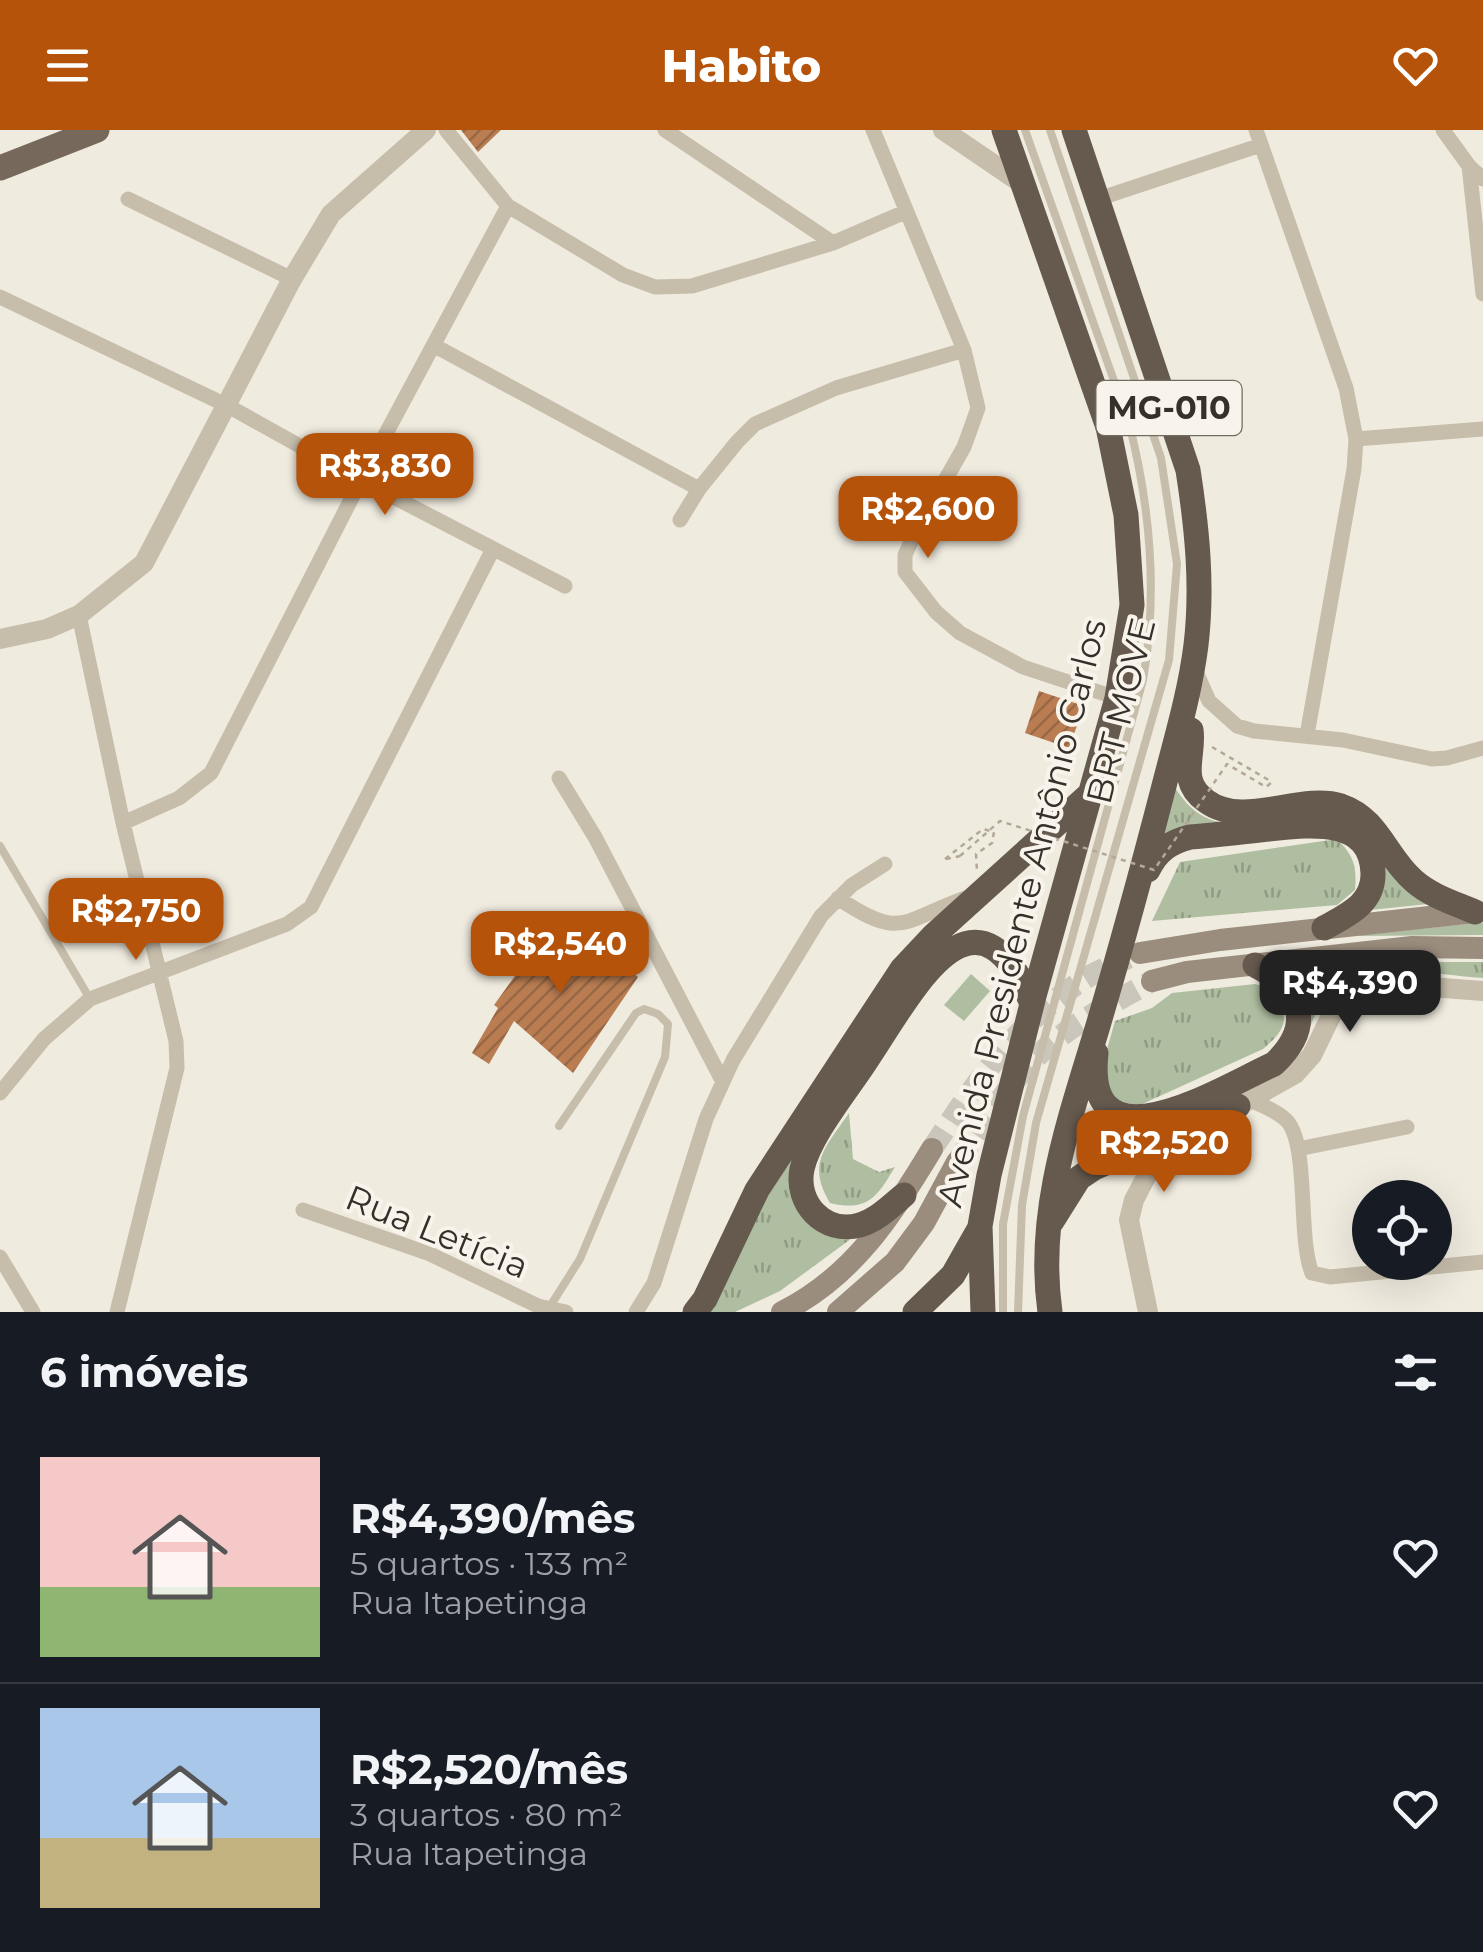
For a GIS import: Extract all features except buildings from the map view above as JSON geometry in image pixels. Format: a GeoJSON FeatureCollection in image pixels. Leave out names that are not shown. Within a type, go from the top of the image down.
{"type":"FeatureCollection","features":[{"type":"Feature","properties":{"kind":"highway","name":"Avenida Presidente Antônio Carlos"},"geometry":{"type":"LineString","coordinates":[[983,1312],[980,1226],[1000,1125],[1117,698],[1132,605],[1120,476],[1092,380],[1004,130]]}},
{"type":"Feature","properties":{"kind":"highway","name":"MG-010"},"geometry":{"type":"LineString","coordinates":[[1048,1306],[1050,1226],[1061,1144],[1138,887],[1187,698],[1199,583],[1188,470],[1074,130]]}},
{"type":"Feature","properties":{"kind":"highway"},"geometry":{"type":"LineString","coordinates":[[1187,698],[1192,738],[1189,774],[1206,801],[1235,810],[1310,803],[1349,809],[1370,822],[1412,880],[1432,894],[1479,912]]}},
{"type":"Feature","properties":{"kind":"highway"},"geometry":{"type":"LineString","coordinates":[[695,1312],[705,1300],[757,1190],[902,969],[1092,792]]}},
{"type":"Feature","properties":{"kind":"highway"},"geometry":{"type":"LineString","coordinates":[[1138,887],[1151,863],[1176,840],[1327,826],[1350,832],[1365,845],[1373,878],[1368,898],[1324,928]]}},
{"type":"Feature","properties":{"kind":"highway"},"geometry":{"type":"LineString","coordinates":[[904,1195],[876,1218],[859,1226],[843,1226],[815,1215],[805,1204],[800,1188],[803,1165],[822,1129],[921,978],[947,950],[961,945],[989,946],[1014,964],[1032,1004]]}},
{"type":"Feature","properties":{"kind":"highway"},"geometry":{"type":"LineString","coordinates":[[1096,1032],[1095,1066],[1107,1105],[1127,1117],[1159,1116],[1274,1064],[1287,1052],[1299,1021],[1294,995],[1286,984],[1255,965]]}},
{"type":"Feature","properties":{"kind":"highway"},"geometry":{"type":"LineString","coordinates":[[1050,1226],[1079,1178],[1094,1168],[1244,1103]]}},
{"type":"Feature","properties":{"kind":"highway"},"geometry":{"type":"LineString","coordinates":[[915,1312],[952,1275],[980,1226]]}},
{"type":"Feature","properties":{"kind":"main road"},"geometry":{"type":"LineString","coordinates":[[0,168],[98,130]]}},
{"type":"Feature","properties":{"kind":"main road"},"geometry":{"type":"LineString","coordinates":[[1140,952],[1479,912]]}},
{"type":"Feature","properties":{"kind":"main road"},"geometry":{"type":"LineString","coordinates":[[1152,982],[1187,972],[1412,947],[1483,948]]}},
{"type":"Feature","properties":{"kind":"main road"},"geometry":{"type":"LineString","coordinates":[[782,1312],[808,1300],[884,1226],[932,1149]]}},
{"type":"Feature","properties":{"kind":"main road"},"geometry":{"type":"LineString","coordinates":[[838,1312],[895,1262],[924,1223],[957,1162]]}},
{"type":"Feature","properties":{"kind":"street"},"geometry":{"type":"LineString","coordinates":[[0,639],[48,630],[79,615],[144,563],[292,280],[332,214],[426,130]]}},
{"type":"Feature","properties":{"kind":"street"},"geometry":{"type":"LineString","coordinates":[[446,130],[508,206],[623,274],[655,287],[692,286],[833,243],[905,212]]}},
{"type":"Feature","properties":{"kind":"street"},"geometry":{"type":"LineString","coordinates":[[665,130],[833,243]]}},
{"type":"Feature","properties":{"kind":"street"},"geometry":{"type":"LineString","coordinates":[[874,130],[964,350],[978,408],[964,447],[914,532],[906,556],[906,572],[936,612],[960,632],[1023,667],[1117,698]]}},
{"type":"Feature","properties":{"kind":"street"},"geometry":{"type":"LineString","coordinates":[[942,130],[1024,185]]}},
{"type":"Feature","properties":{"kind":"street"},"geometry":{"type":"LineString","coordinates":[[1444,130],[1479,174],[1483,294]]}},
{"type":"Feature","properties":{"kind":"street"},"geometry":{"type":"LineString","coordinates":[[1098,198],[1258,137],[1346,388],[1356,439],[1307,735]]}},
{"type":"Feature","properties":{"kind":"street"},"geometry":{"type":"LineString","coordinates":[[128,199],[292,280]]}},
{"type":"Feature","properties":{"kind":"street"},"geometry":{"type":"LineString","coordinates":[[123,823],[179,798],[210,773],[508,206]]}},
{"type":"Feature","properties":{"kind":"street"},"geometry":{"type":"LineString","coordinates":[[0,297],[228,406],[565,586]]}},
{"type":"Feature","properties":{"kind":"street"},"geometry":{"type":"LineString","coordinates":[[434,346],[699,489]]}},
{"type":"Feature","properties":{"kind":"street"},"geometry":{"type":"LineString","coordinates":[[680,520],[736,442],[756,424],[836,388],[964,350]]}},
{"type":"Feature","properties":{"kind":"street"},"geometry":{"type":"LineString","coordinates":[[1356,439],[1483,429]]}},
{"type":"Feature","properties":{"kind":"street"},"geometry":{"type":"LineString","coordinates":[[0,1093],[44,1039],[90,998],[287,924],[311,907],[493,549]]}},
{"type":"Feature","properties":{"kind":"street"},"geometry":{"type":"LineString","coordinates":[[79,615],[123,823],[176,1041],[176,1068],[117,1312]]}},
{"type":"Feature","properties":{"kind":"street"},"geometry":{"type":"LineString","coordinates":[[1192,664],[1209,701],[1236,726],[1254,732],[1307,735],[1432,759],[1483,748]]}},
{"type":"Feature","properties":{"kind":"street"},"geometry":{"type":"LineString","coordinates":[[558,778],[595,837],[723,1082]]}},
{"type":"Feature","properties":{"kind":"street"},"geometry":{"type":"LineString","coordinates":[[636,1312],[649,1296],[663,1260],[706,1120],[723,1082],[821,916],[838,898],[885,864]]}},
{"type":"Feature","properties":{"kind":"street"},"geometry":{"type":"LineString","coordinates":[[838,898],[874,921],[894,924],[912,921],[985,890]]}},
{"type":"Feature","properties":{"kind":"street"},"geometry":{"type":"LineString","coordinates":[[1148,1312],[1130,1220],[1134,1200],[1147,1175],[1180,1146],[1295,1074],[1312,1055],[1332,1014],[1362,990],[1391,984],[1483,991]]}},
{"type":"Feature","properties":{"kind":"street"},"geometry":{"type":"LineString","coordinates":[[1244,1103],[1286,1120],[1298,1150],[1304,1246],[1312,1274],[1330,1277],[1483,1262]]}},
{"type":"Feature","properties":{"kind":"street"},"geometry":{"type":"LineString","coordinates":[[1298,1150],[1407,1126]]}},
{"type":"Feature","properties":{"kind":"street","name":"Rua Letícia"},"geometry":{"type":"LineString","coordinates":[[302,1210],[430,1254],[549,1311],[566,1312]]}},
{"type":"Feature","properties":{"kind":"street"},"geometry":{"type":"LineString","coordinates":[[0,1257],[33,1312]]}},
{"type":"Feature","properties":{"kind":"lane","name":"BRT MOVE"},"geometry":{"type":"LineString","coordinates":[[1003,1312],[1002,1224],[1022,1116],[1102,835],[1148,651],[1150,537],[1142,472],[1129,423],[1025,130]]}},
{"type":"Feature","properties":{"kind":"lane","name":"BRT MOVE"},"geometry":{"type":"LineString","coordinates":[[1018,1312],[1022,1206],[1036,1124],[1169,660],[1177,564],[1161,458],[1050,130]]}},
{"type":"Feature","properties":{"kind":"lane"},"geometry":{"type":"LineString","coordinates":[[1092,380],[1129,423]]}},
{"type":"Feature","properties":{"kind":"lane"},"geometry":{"type":"LineString","coordinates":[[0,846],[90,998]]}},
{"type":"Feature","properties":{"kind":"lane"},"geometry":{"type":"LineString","coordinates":[[549,1311],[580,1259],[665,1057],[668,1024],[658,1014],[644,1009],[636,1013],[559,1126]]}},
{"type":"Feature","properties":{"kind":"path"},"geometry":{"type":"LineString","coordinates":[[985,890],[976,854],[992,843],[994,832],[983,829],[945,859],[960,856],[1000,822],[1154,870],[1227,764],[1266,787],[1272,782],[1192,738]]}},
{"type":"Feature","properties":{"kind":"green space"},"geometry":{"type":"Polygon","coordinates":[[[1174,786],[1193,809],[1213,820],[1234,823],[1322,808],[1345,814],[1366,830],[1397,877],[1428,904],[1370,910],[1381,892],[1384,875],[1378,850],[1362,830],[1328,811],[1185,833],[1159,842],[1174,786]]]}},
{"type":"Feature","properties":{"kind":"green space"},"geometry":{"type":"Polygon","coordinates":[[[1337,839],[1353,862],[1355,890],[1337,905],[1152,921],[1180,862],[1337,839]]]}},
{"type":"Feature","properties":{"kind":"green space"},"geometry":{"type":"Polygon","coordinates":[[[1483,923],[1483,935],[1353,936],[1483,923]]]}},
{"type":"Feature","properties":{"kind":"green space"},"geometry":{"type":"Polygon","coordinates":[[[1405,962],[1483,962],[1483,978],[1403,971],[1356,978],[1336,990],[1319,1008],[1307,1036],[1283,974],[1405,962]]]}},
{"type":"Feature","properties":{"kind":"green space"},"geometry":{"type":"Polygon","coordinates":[[[971,974],[990,991],[964,1021],[944,1005],[971,974]]]}},
{"type":"Feature","properties":{"kind":"green space"},"geometry":{"type":"Polygon","coordinates":[[[1255,984],[1272,989],[1284,1015],[1282,1028],[1263,1049],[1138,1106],[1113,1099],[1102,1067],[1115,1021],[1152,1008],[1172,993],[1255,984]]]}},
{"type":"Feature","properties":{"kind":"green space"},"geometry":{"type":"Polygon","coordinates":[[[881,1012],[790,1179],[859,1233],[780,1291],[735,1312],[705,1312],[770,1187],[881,1012]]]}},
{"type":"Feature","properties":{"kind":"green space"},"geometry":{"type":"Polygon","coordinates":[[[849,1113],[853,1159],[879,1172],[895,1167],[870,1200],[843,1205],[830,1203],[819,1166],[849,1113]]]}},
{"type":"Feature","properties":{"kind":"tunnel"},"geometry":{"type":"LineString","coordinates":[[932,1149],[980,1079],[1035,1017],[1085,978],[1128,958]]}},
{"type":"Feature","properties":{"kind":"tunnel"},"geometry":{"type":"LineString","coordinates":[[957,1162],[1032,1061],[1083,1021],[1152,981]]}}]}
